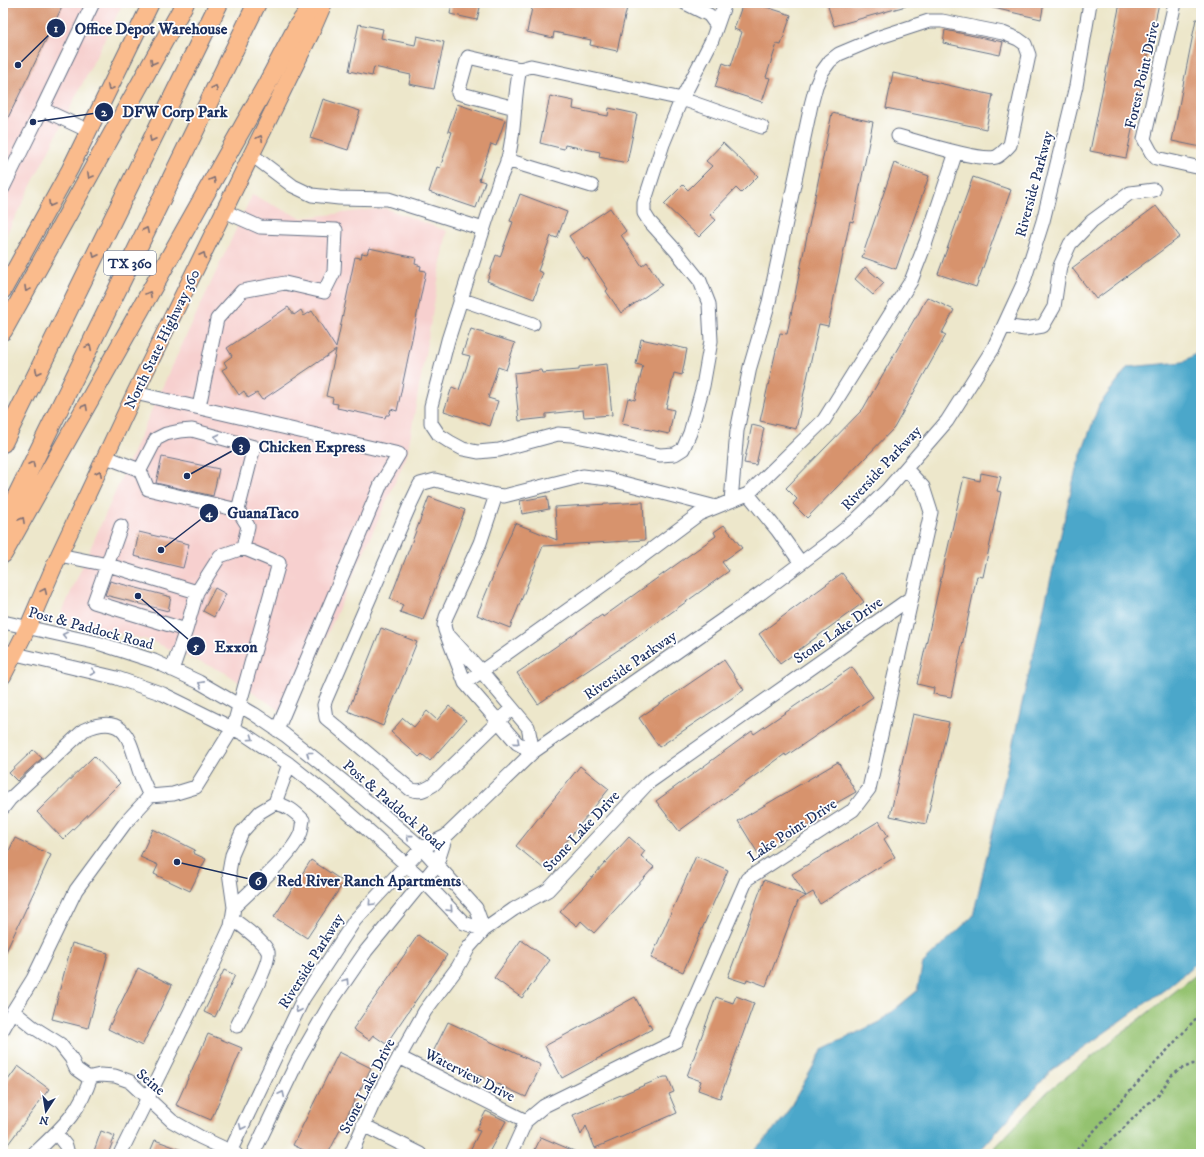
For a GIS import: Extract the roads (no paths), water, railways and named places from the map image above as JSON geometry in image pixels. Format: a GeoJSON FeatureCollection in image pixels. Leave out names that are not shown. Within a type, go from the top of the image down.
{"type":"FeatureCollection","features":[{"type":"Feature","properties":{"kind":"highway"},"geometry":{"type":"LineString","coordinates":[[3,331],[185,3]]}},
{"type":"Feature","properties":{"kind":"highway","name":"TX 360"},"geometry":{"type":"LineString","coordinates":[[3,443],[219,3]]}},
{"type":"Feature","properties":{"kind":"highway","name":"TX 360"},"geometry":{"type":"LineString","coordinates":[[3,524],[257,3]]}},
{"type":"Feature","properties":{"kind":"highway"},"geometry":{"type":"LineString","coordinates":[[3,554],[297,28],[314,3]]}},
{"type":"Feature","properties":{"kind":"main road"},"geometry":{"type":"LineString","coordinates":[[3,291],[70,169],[152,3]]}},
{"type":"Feature","properties":{"kind":"main road","name":"North State Highway 360"},"geometry":{"type":"LineString","coordinates":[[3,676],[9,652],[28,626],[135,393],[252,155],[324,3]]}},
{"type":"Feature","properties":{"kind":"street"},"geometry":{"type":"LineString","coordinates":[[3,188],[93,3]]}},
{"type":"Feature","properties":{"kind":"street"},"geometry":{"type":"LineString","coordinates":[[684,3],[709,15],[717,26]]}},
{"type":"Feature","properties":{"kind":"street"},"geometry":{"type":"LineString","coordinates":[[520,69],[517,81],[508,160],[460,299],[431,406],[431,423],[439,435],[450,442],[463,449],[478,452],[499,450],[558,434],[601,441],[660,455],[675,454],[683,449],[690,433],[702,386],[711,341],[709,304],[700,281],[649,221],[644,213],[644,203],[663,144],[682,99],[712,40],[725,3]]}},
{"type":"Feature","properties":{"kind":"street","name":"Riverside Parkway"},"geometry":{"type":"LineString","coordinates":[[232,1153],[303,999],[355,920],[422,848],[446,836],[533,752],[761,593],[856,520],[887,490],[947,421],[994,347],[1023,284],[1043,221],[1076,86],[1090,3]]}},
{"type":"Feature","properties":{"kind":"street","name":"Forest Point Drive"},"geometry":{"type":"LineString","coordinates":[[1175,3],[1144,139],[1156,158],[1201,168]]}},
{"type":"Feature","properties":{"kind":"street"},"geometry":{"type":"LineString","coordinates":[[731,501],[737,432],[750,367],[769,302],[811,105],[816,86],[822,72],[830,61],[839,54],[877,38],[930,21],[942,21],[1003,33],[1018,38],[1025,44],[1029,55],[1010,145],[1005,151],[996,157],[990,158],[956,152],[898,136]]}},
{"type":"Feature","properties":{"kind":"street"},"geometry":{"type":"LineString","coordinates":[[515,108],[458,93],[468,57],[520,69],[531,66],[682,99],[762,127]]}},
{"type":"Feature","properties":{"kind":"street"},"geometry":{"type":"LineString","coordinates":[[42,109],[89,131]]}},
{"type":"Feature","properties":{"kind":"street"},"geometry":{"type":"LineString","coordinates":[[465,683],[624,570],[699,514],[748,494],[824,420],[911,281],[926,242],[956,152]]}},
{"type":"Feature","properties":{"kind":"street"},"geometry":{"type":"LineString","coordinates":[[252,155],[293,186],[312,195],[339,198],[388,199],[483,229]]}},
{"type":"Feature","properties":{"kind":"street"},"geometry":{"type":"LineString","coordinates":[[508,160],[592,186]]}},
{"type":"Feature","properties":{"kind":"street"},"geometry":{"type":"LineString","coordinates":[[1004,326],[1025,329],[1043,326],[1054,307],[1060,266],[1070,244],[1092,221],[1130,193],[1154,190]]}},
{"type":"Feature","properties":{"kind":"street"},"geometry":{"type":"LineString","coordinates":[[198,407],[217,319],[242,291],[284,283],[324,292],[334,272],[336,230],[260,227],[224,211]]}},
{"type":"Feature","properties":{"kind":"street"},"geometry":{"type":"LineString","coordinates":[[460,299],[533,324]]}},
{"type":"Feature","properties":{"kind":"street"},"geometry":{"type":"LineString","coordinates":[[135,393],[399,454],[381,484],[277,730]]}},
{"type":"Feature","properties":{"kind":"street"},"geometry":{"type":"LineString","coordinates":[[140,470],[156,439],[166,434],[180,431],[192,430],[254,447],[238,510]]}},
{"type":"Feature","properties":{"kind":"street"},"geometry":{"type":"LineString","coordinates":[[106,457],[140,470],[148,489],[238,510],[248,526],[243,548]]}},
{"type":"Feature","properties":{"kind":"street","name":"Lake Point Drive"},"geometry":{"type":"LineString","coordinates":[[511,1154],[526,1121],[544,1106],[676,1041],[747,879],[853,810],[869,790],[931,512],[923,487],[906,468]]}},
{"type":"Feature","properties":{"kind":"street"},"geometry":{"type":"LineString","coordinates":[[511,708],[433,785],[423,791],[414,791],[410,789],[364,752],[326,718],[324,705],[420,484],[435,480],[504,496],[583,476],[608,479],[716,507]]}},
{"type":"Feature","properties":{"kind":"street"},"geometry":{"type":"LineString","coordinates":[[748,494],[778,531],[801,563]]}},
{"type":"Feature","properties":{"kind":"street"},"geometry":{"type":"LineString","coordinates":[[496,495],[480,543],[446,617],[444,625],[465,683],[516,743],[533,752]]}},
{"type":"Feature","properties":{"kind":"street"},"geometry":{"type":"LineString","coordinates":[[121,526],[94,602],[186,630]]}},
{"type":"Feature","properties":{"kind":"street"},"geometry":{"type":"LineString","coordinates":[[3,1029],[33,979],[76,890],[126,822],[150,796],[173,794],[196,787],[233,728],[279,563],[243,548],[220,556],[197,592],[172,670]]}},
{"type":"Feature","properties":{"kind":"street"},"geometry":{"type":"LineString","coordinates":[[60,555],[108,565],[197,592]]}},
{"type":"Feature","properties":{"kind":"street","name":"Stone Lake Drive"},"geometry":{"type":"LineString","coordinates":[[351,1154],[373,1104],[425,1011],[458,967],[469,947],[484,930],[514,908],[548,890],[648,783],[912,597]]}},
{"type":"Feature","properties":{"kind":"street","name":"Post & Paddock Road"},"geometry":{"type":"LineString","coordinates":[[3,622],[28,626],[98,643],[154,661],[199,682],[240,705],[277,730],[348,785],[422,848],[476,908],[484,930]]}},
{"type":"Feature","properties":{"kind":"street"},"geometry":{"type":"LineString","coordinates":[[446,632],[528,727],[533,752]]}},
{"type":"Feature","properties":{"kind":"street"},"geometry":{"type":"LineString","coordinates":[[9,652],[117,678],[163,694],[246,734],[289,764],[328,795],[407,864],[464,923],[484,930]]}},
{"type":"Feature","properties":{"kind":"street"},"geometry":{"type":"LineString","coordinates":[[3,808],[10,799],[84,730],[95,725],[109,724],[121,729],[129,740],[141,776],[150,796]]}},
{"type":"Feature","properties":{"kind":"street"},"geometry":{"type":"LineString","coordinates":[[120,1154],[210,972],[231,926],[233,913],[228,872],[232,855],[242,832],[260,812],[275,803],[289,764]]}},
{"type":"Feature","properties":{"kind":"street"},"geometry":{"type":"LineString","coordinates":[[233,913],[278,864],[301,833],[303,820],[293,810],[275,803]]}},
{"type":"Feature","properties":{"kind":"street"},"geometry":{"type":"LineString","coordinates":[[253,1154],[299,1058],[333,999],[366,951],[423,880],[438,864],[446,836]]}},
{"type":"Feature","properties":{"kind":"street"},"geometry":{"type":"LineString","coordinates":[[233,913],[268,952],[268,960],[264,970],[237,1026]]}},
{"type":"Feature","properties":{"kind":"street"},"geometry":{"type":"LineString","coordinates":[[13,1011],[33,1027],[60,1044],[71,1058],[76,1069],[86,1076],[91,1077],[86,1093],[67,1122],[34,1154]]}},
{"type":"Feature","properties":{"kind":"street","name":"Waterview Drive"},"geometry":{"type":"LineString","coordinates":[[399,1057],[526,1121]]}},
{"type":"Feature","properties":{"kind":"street","name":"Seine"},"geometry":{"type":"LineString","coordinates":[[91,1077],[115,1076],[128,1081],[172,1121],[232,1153]]}},
{"type":"Feature","properties":{"kind":"street"},"geometry":{"type":"LineString","coordinates":[[363,1125],[421,1154]]}},
{"type":"Feature","properties":{"kind":"street"},"geometry":{"type":"LineString","coordinates":[[56,1133],[66,1146],[68,1154]]}},
{"type":"Feature","properties":{"kind":"water"},"geometry":{"type":"Polygon","coordinates":[[[1201,350],[1201,959],[1167,988],[1051,1071],[977,1154],[751,1154],[784,1118],[823,1049],[879,1022],[917,991],[923,963],[973,916],[1076,469],[1099,405],[1128,367],[1183,362],[1201,350]]]}},
{"type":"Feature","properties":{"kind":"place","name":"Office Depot Warehouse"},"geometry":{"type":"Point","coordinates":[18,65]}},
{"type":"Feature","properties":{"kind":"place","name":"DFW Corp Park"},"geometry":{"type":"Point","coordinates":[33,122]}},
{"type":"Feature","properties":{"kind":"place","name":"Chicken Express"},"geometry":{"type":"Point","coordinates":[187,476]}},
{"type":"Feature","properties":{"kind":"place","name":"GuanaTaco"},"geometry":{"type":"Point","coordinates":[161,550]}},
{"type":"Feature","properties":{"kind":"place","name":"Exxon"},"geometry":{"type":"Point","coordinates":[138,596]}},
{"type":"Feature","properties":{"kind":"place","name":"Red River Ranch Apartments"},"geometry":{"type":"Point","coordinates":[177,862]}}]}
